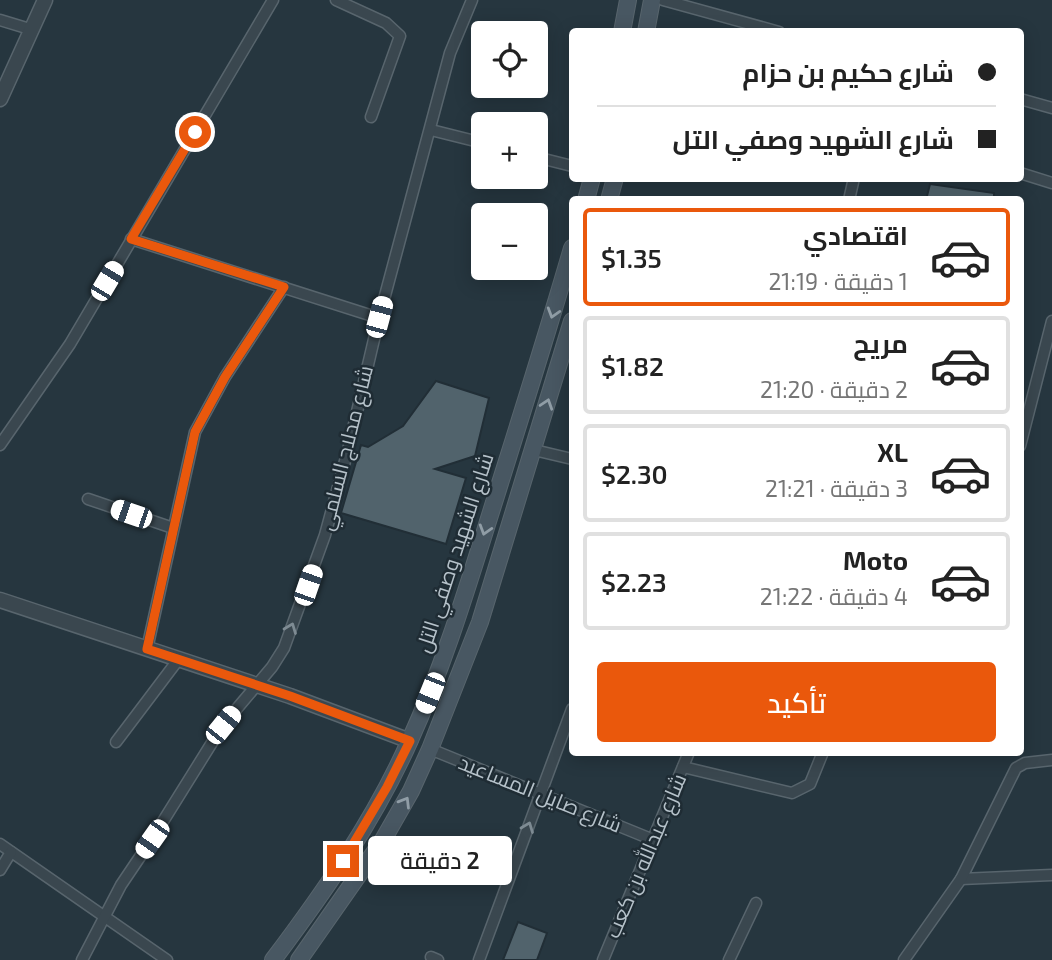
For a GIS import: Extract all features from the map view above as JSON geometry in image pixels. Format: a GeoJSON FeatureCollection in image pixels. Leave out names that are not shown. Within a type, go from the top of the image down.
{"type":"FeatureCollection","features":[{"type":"Feature","properties":{"kind":"main road"},"geometry":{"type":"LineString","coordinates":[[623,28],[628,0]]}},
{"type":"Feature","properties":{"kind":"main road"},"geometry":{"type":"LineString","coordinates":[[647,28],[652,0]]}},
{"type":"Feature","properties":{"kind":"main road","name":"شارع الشهيد وصفي التل"},"geometry":{"type":"LineString","coordinates":[[273,960],[328,884],[367,822],[410,741],[437,675],[464,597],[569,258]]}},
{"type":"Feature","properties":{"kind":"main road","name":"شارع الشهيد وصفي التل"},"geometry":{"type":"LineString","coordinates":[[299,960],[346,896],[411,791],[430,749],[480,622],[569,331]]}},
{"type":"Feature","properties":{"kind":"main road"},"geometry":{"type":"LineString","coordinates":[[328,884],[346,896]]}},
{"type":"Feature","properties":{"kind":"main road"},"geometry":{"type":"LineString","coordinates":[[306,916],[324,927]]}},
{"type":"Feature","properties":{"kind":"street"},"geometry":{"type":"LineString","coordinates":[[0,99],[45,0]]}},
{"type":"Feature","properties":{"kind":"street"},"geometry":{"type":"LineString","coordinates":[[0,445],[70,344],[274,0]]}},
{"type":"Feature","properties":{"kind":"street"},"geometry":{"type":"LineString","coordinates":[[336,0],[386,23],[400,36],[371,117]]}},
{"type":"Feature","properties":{"kind":"street","name":"شارع مدلاج السلمي"},"geometry":{"type":"LineString","coordinates":[[82,960],[121,885],[218,733],[272,667],[284,648],[325,535],[379,317],[450,53],[472,0]]}},
{"type":"Feature","properties":{"kind":"street"},"geometry":{"type":"LineString","coordinates":[[663,0],[764,28]]}},
{"type":"Feature","properties":{"kind":"street"},"geometry":{"type":"LineString","coordinates":[[0,20],[33,30]]}},
{"type":"Feature","properties":{"kind":"street"},"geometry":{"type":"LineString","coordinates":[[1024,100],[1052,108]]}},
{"type":"Feature","properties":{"kind":"street"},"geometry":{"type":"LineString","coordinates":[[431,130],[471,140]]}},
{"type":"Feature","properties":{"kind":"street"},"geometry":{"type":"LineString","coordinates":[[548,160],[569,165]]}},
{"type":"Feature","properties":{"kind":"street"},"geometry":{"type":"LineString","coordinates":[[1024,174],[1052,183]]}},
{"type":"Feature","properties":{"kind":"street"},"geometry":{"type":"LineString","coordinates":[[131,239],[379,317]]}},
{"type":"Feature","properties":{"kind":"street"},"geometry":{"type":"LineString","coordinates":[[147,649],[188,458],[206,409],[284,287]]}},
{"type":"Feature","properties":{"kind":"street"},"geometry":{"type":"LineString","coordinates":[[1024,430],[1034,389],[1047,357],[1052,321]]}},
{"type":"Feature","properties":{"kind":"street"},"geometry":{"type":"LineString","coordinates":[[1024,386],[1034,389]]}},
{"type":"Feature","properties":{"kind":"street"},"geometry":{"type":"LineString","coordinates":[[534,450],[569,458]]}},
{"type":"Feature","properties":{"kind":"street"},"geometry":{"type":"LineString","coordinates":[[88,499],[173,528]]}},
{"type":"Feature","properties":{"kind":"street"},"geometry":{"type":"LineString","coordinates":[[0,600],[410,741]]}},
{"type":"Feature","properties":{"kind":"street"},"geometry":{"type":"LineString","coordinates":[[116,742],[178,660]]}},
{"type":"Feature","properties":{"kind":"street"},"geometry":{"type":"LineString","coordinates":[[479,960],[569,717]]}},
{"type":"Feature","properties":{"kind":"street","name":"شارع صايل المساعيد"},"geometry":{"type":"LineString","coordinates":[[430,749],[650,839]]}},
{"type":"Feature","properties":{"kind":"street","name":"شارع عبدالله بن كعب"},"geometry":{"type":"LineString","coordinates":[[603,960],[650,839],[688,756]]}},
{"type":"Feature","properties":{"kind":"street"},"geometry":{"type":"LineString","coordinates":[[683,768],[792,793],[810,784],[821,756]]}},
{"type":"Feature","properties":{"kind":"street"},"geometry":{"type":"LineString","coordinates":[[904,960],[961,879],[1016,768],[1024,763],[1052,760]]}},
{"type":"Feature","properties":{"kind":"street"},"geometry":{"type":"LineString","coordinates":[[0,844],[167,960]]}},
{"type":"Feature","properties":{"kind":"street"},"geometry":{"type":"LineString","coordinates":[[0,870],[11,852]]}},
{"type":"Feature","properties":{"kind":"street"},"geometry":{"type":"LineString","coordinates":[[961,879],[1052,875]]}},
{"type":"Feature","properties":{"kind":"street"},"geometry":{"type":"LineString","coordinates":[[729,960],[756,903]]}},
{"type":"Feature","properties":{"kind":"building"},"geometry":{"type":"Polygon","coordinates":[[[930,184],[994,193],[994,196],[927,196],[930,184]]]}},
{"type":"Feature","properties":{"kind":"building"},"geometry":{"type":"Polygon","coordinates":[[[436,381],[489,398],[475,456],[435,469],[466,478],[446,544],[341,513],[361,445],[368,447],[403,426],[436,381]]]}},
{"type":"Feature","properties":{"kind":"building"},"geometry":{"type":"Polygon","coordinates":[[[518,922],[547,933],[537,960],[503,960],[518,922]]]}},
{"type":"Feature","properties":{"kind":"route"},"geometry":{"type":"LineString","coordinates":[[195,132],[131,239],[284,287],[225,377],[195,432],[147,649],[212,673],[290,696],[410,741],[387,787],[343,861]]}}]}
